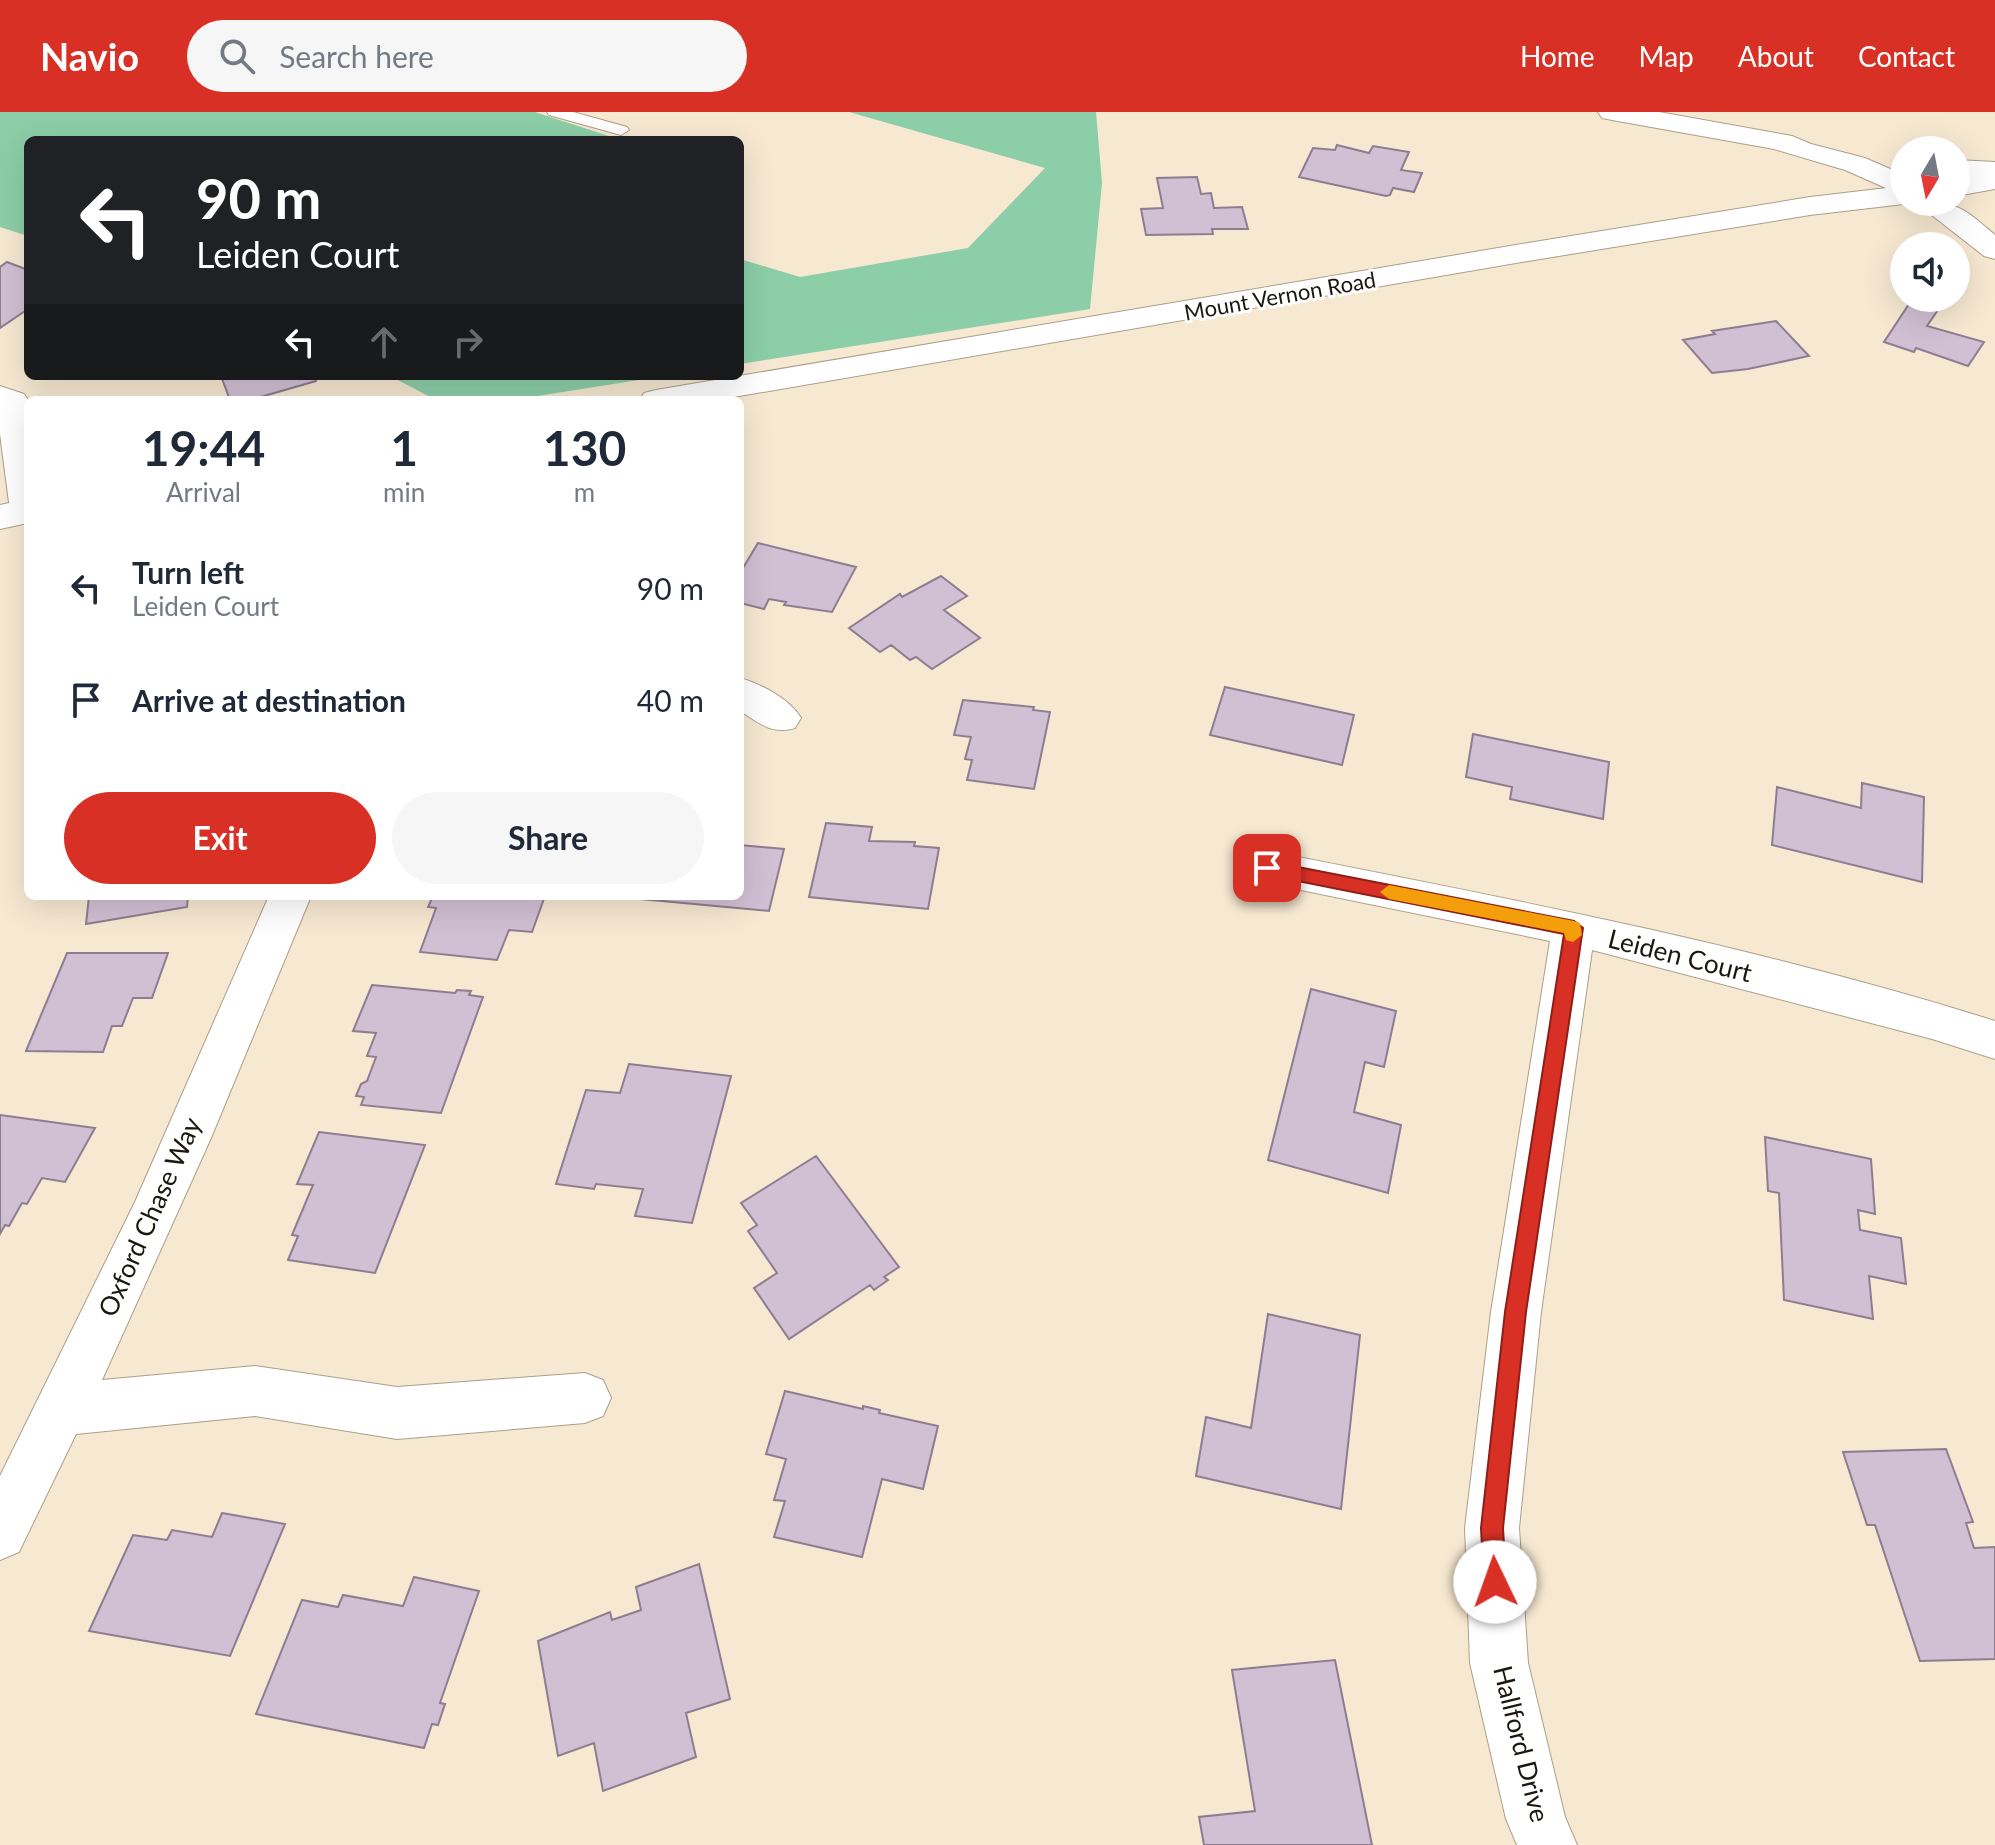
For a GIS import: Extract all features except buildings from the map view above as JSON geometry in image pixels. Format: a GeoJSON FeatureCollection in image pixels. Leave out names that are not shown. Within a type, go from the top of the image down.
{"type":"FeatureCollection","features":[{"type":"Feature","properties":{"kind":"street"},"geometry":{"type":"LineString","coordinates":[[1612,112],[1788,146],[1838,159],[1890,179]]}},
{"type":"Feature","properties":{"kind":"street"},"geometry":{"type":"LineString","coordinates":[[1788,146],[1890,158]]}},
{"type":"Feature","properties":{"kind":"street"},"geometry":{"type":"LineString","coordinates":[[1788,146],[1827,175],[1827,191],[1822,199],[1810,206]]}},
{"type":"Feature","properties":{"kind":"street"},"geometry":{"type":"LineString","coordinates":[[1970,170],[1995,171]]}},
{"type":"Feature","properties":{"kind":"street"},"geometry":{"type":"LineString","coordinates":[[1970,184],[1995,180]]}},
{"type":"Feature","properties":{"kind":"street","name":"Mount Vernon Road"},"geometry":{"type":"LineString","coordinates":[[680,396],[1810,206],[1890,197]]}},
{"type":"Feature","properties":{"kind":"street"},"geometry":{"type":"LineString","coordinates":[[1954,216],[1995,250]]}},
{"type":"Feature","properties":{"kind":"street"},"geometry":{"type":"LineString","coordinates":[[0,396],[12,401],[24,483]]}},
{"type":"Feature","properties":{"kind":"street"},"geometry":{"type":"LineString","coordinates":[[0,517],[24,511]]}},
{"type":"Feature","properties":{"kind":"street"},"geometry":{"type":"LineString","coordinates":[[744,695],[781,718]]}},
{"type":"Feature","properties":{"kind":"street","name":"Leiden Court"},"geometry":{"type":"LineString","coordinates":[[1267,868],[1574,928],[1932,1020],[1995,1040]]}},
{"type":"Feature","properties":{"kind":"street","name":"Oxford Chase Way"},"geometry":{"type":"LineString","coordinates":[[0,1533],[62,1410],[250,996],[288,900]]}},
{"type":"Feature","properties":{"kind":"street","name":"Hallford Drive"},"geometry":{"type":"LineString","coordinates":[[1547,1845],[1536,1819],[1499,1663],[1492,1528],[1516,1312],[1574,928]]}},
{"type":"Feature","properties":{"kind":"street"},"geometry":{"type":"LineString","coordinates":[[62,1410],[255,1391],[397,1413],[585,1398]]}},
{"type":"Feature","properties":{"kind":"lane"},"geometry":{"type":"LineString","coordinates":[[555,112],[621,130]]}},
{"type":"Feature","properties":{"kind":"green space"},"geometry":{"type":"Polygon","coordinates":[[[0,112],[535,112],[609,136],[24,136],[24,235],[0,227],[0,112]]]}},
{"type":"Feature","properties":{"kind":"green space"},"geometry":{"type":"Polygon","coordinates":[[[849,112],[1096,112],[1102,183],[1090,309],[744,363],[744,260],[800,277],[968,248],[1045,168],[849,112]]]}},
{"type":"Feature","properties":{"kind":"green space"},"geometry":{"type":"Polygon","coordinates":[[[398,380],[639,380],[537,396],[428,396],[398,380]]]}},
{"type":"Feature","properties":{"kind":"slow traffic"},"geometry":{"type":"LineString","coordinates":[[1389,892],[1574,928],[1573,935]]}},
{"type":"Feature","properties":{"kind":"route"},"geometry":{"type":"LineString","coordinates":[[1267,868],[1574,928],[1516,1312],[1492,1528],[1495,1582]]}}]}
